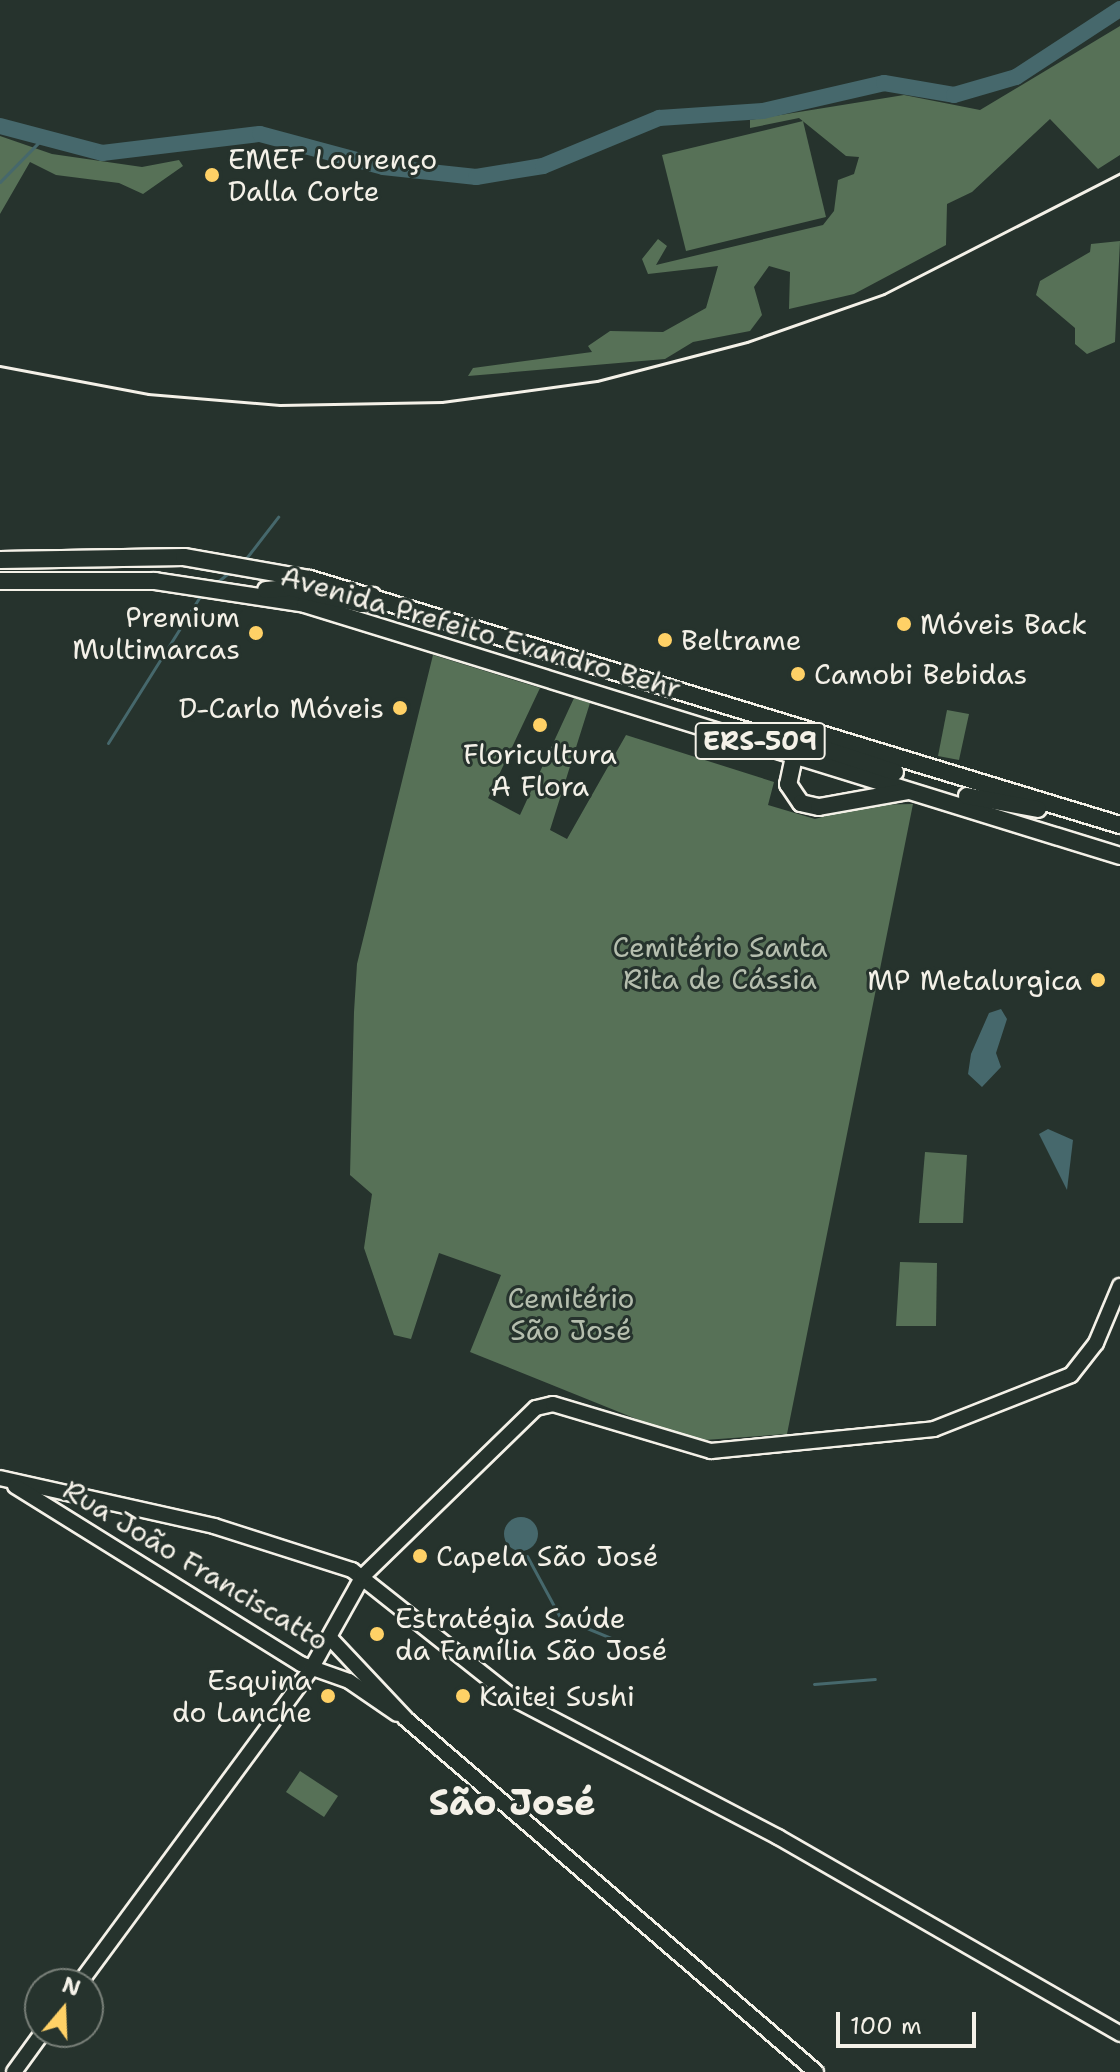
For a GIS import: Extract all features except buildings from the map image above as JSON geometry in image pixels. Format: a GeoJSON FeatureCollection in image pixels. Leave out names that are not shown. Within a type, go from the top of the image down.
{"type":"FeatureCollection","features":[{"type":"Feature","properties":{"kind":"highway","name":"ERS-509"},"geometry":{"type":"LineString","coordinates":[[0,552],[98,548],[113,554]]}},
{"type":"Feature","properties":{"kind":"highway","name":"Avenida Prefeito Evandro Behr"},"geometry":{"type":"LineString","coordinates":[[0,560],[113,554],[228,562],[372,596],[1120,825]]}},
{"type":"Feature","properties":{"kind":"highway","name":"Avenida Prefeito Evandro Behr"},"geometry":{"type":"LineString","coordinates":[[0,581],[155,581],[249,592],[416,634],[1120,856]]}},
{"type":"Feature","properties":{"kind":"highway"},"geometry":{"type":"LineString","coordinates":[[249,592],[291,588],[361,604],[372,596]]}},
{"type":"Feature","properties":{"kind":"highway"},"geometry":{"type":"LineString","coordinates":[[918,791],[810,806],[788,784],[795,752],[812,745],[983,801],[1079,813]]}},
{"type":"Feature","properties":{"kind":"street"},"geometry":{"type":"LineString","coordinates":[[91,1968],[311,1669],[363,1576],[543,1404],[697,1451],[934,1429],[1071,1375],[1096,1343],[1120,1286]]}},
{"type":"Feature","properties":{"kind":"street"},"geometry":{"type":"LineString","coordinates":[[3,1479],[214,1526],[363,1576],[516,1700],[778,1837],[1120,2034]]}},
{"type":"Feature","properties":{"kind":"street","name":"Rua João Franciscatto"},"geometry":{"type":"LineString","coordinates":[[3,1479],[311,1669],[349,1681],[401,1715]]}},
{"type":"Feature","properties":{"kind":"street","name":"Rua João Franciscatto"},"geometry":{"type":"LineString","coordinates":[[330,1638],[401,1715],[816,2072]]}},
{"type":"Feature","properties":{"kind":"street"},"geometry":{"type":"LineString","coordinates":[[14,2072],[31,2048]]}},
{"type":"Feature","properties":{"kind":"green space"},"geometry":{"type":"Polygon","coordinates":[[[1120,26],[1120,155],[1098,169],[1050,119],[972,192],[947,204],[946,245],[854,294],[789,309],[790,272],[769,266],[754,287],[762,315],[750,331],[693,342],[665,359],[468,376],[473,368],[592,352],[588,346],[610,331],[663,332],[706,308],[718,266],[648,274],[642,259],[658,239],[667,246],[656,265],[823,225],[834,211],[838,180],[854,174],[859,157],[846,156],[799,118],[750,128],[750,120],[904,95],[980,110],[1120,26]]]}},
{"type":"Feature","properties":{"kind":"green space"},"geometry":{"type":"Polygon","coordinates":[[[803,121],[826,217],[686,251],[662,155],[803,121]]]}},
{"type":"Feature","properties":{"kind":"green space"},"geometry":{"type":"Polygon","coordinates":[[[0,136],[52,154],[142,167],[179,160],[183,166],[143,194],[119,183],[56,175],[30,162],[0,214],[0,136]]]}},
{"type":"Feature","properties":{"kind":"green space"},"geometry":{"type":"Polygon","coordinates":[[[1120,241],[1115,342],[1087,354],[1075,344],[1075,328],[1036,295],[1040,281],[1090,252],[1091,244],[1120,241]]]}},
{"type":"Feature","properties":{"kind":"green space"},"geometry":{"type":"Polygon","coordinates":[[[433,655],[540,688],[488,798],[520,815],[574,698],[590,703],[550,830],[567,839],[626,735],[774,782],[768,805],[815,819],[864,805],[913,804],[787,1434],[691,1441],[470,1352],[501,1275],[439,1253],[411,1339],[394,1335],[364,1248],[372,1194],[350,1175],[354,1012],[357,964],[433,655]]]}},
{"type":"Feature","properties":{"kind":"green space"},"geometry":{"type":"Polygon","coordinates":[[[947,710],[969,714],[959,760],[938,756],[947,710]]]}},
{"type":"Feature","properties":{"kind":"green space"},"geometry":{"type":"Polygon","coordinates":[[[925,1152],[967,1155],[963,1223],[919,1223],[925,1152]]]}},
{"type":"Feature","properties":{"kind":"green space"},"geometry":{"type":"Polygon","coordinates":[[[900,1262],[937,1263],[936,1326],[896,1326],[900,1262]]]}},
{"type":"Feature","properties":{"kind":"green space"},"geometry":{"type":"Polygon","coordinates":[[[300,1771],[338,1796],[324,1817],[286,1792],[300,1771]]]}},
{"type":"Feature","properties":{"kind":"water"},"geometry":{"type":"Polygon","coordinates":[[[1001,1009],[1007,1019],[996,1053],[1001,1067],[982,1087],[968,1074],[971,1054],[989,1013],[1001,1009]]]}},
{"type":"Feature","properties":{"kind":"water"},"geometry":{"type":"Polygon","coordinates":[[[1048,1129],[1073,1140],[1067,1190],[1039,1134],[1048,1129]]]}},
{"type":"Feature","properties":{"kind":"water"},"geometry":{"type":"Polygon","coordinates":[[[521,1517],[533,1522],[538,1534],[533,1546],[521,1551],[509,1546],[504,1534],[509,1522],[521,1517]]]}},
{"type":"Feature","properties":{"kind":"waterway"},"geometry":{"type":"LineString","coordinates":[[0,126],[102,153],[260,134],[383,167],[476,177],[543,166],[659,118],[763,111],[884,83],[954,95],[1016,77],[1120,9]]}},
{"type":"Feature","properties":{"kind":"waterway"},"geometry":{"type":"LineString","coordinates":[[0,182],[43,138]]}},
{"type":"Feature","properties":{"kind":"waterway"},"geometry":{"type":"LineString","coordinates":[[244,561],[278,517]]}},
{"type":"Feature","properties":{"kind":"waterway"},"geometry":{"type":"LineString","coordinates":[[216,583],[232,570]]}},
{"type":"Feature","properties":{"kind":"waterway"},"geometry":{"type":"LineString","coordinates":[[108,743],[201,595]]}},
{"type":"Feature","properties":{"kind":"waterway"},"geometry":{"type":"LineString","coordinates":[[527,1556],[560,1617],[621,1642]]}},
{"type":"Feature","properties":{"kind":"waterway"},"geometry":{"type":"LineString","coordinates":[[814,1684],[875,1679]]}},
{"type":"Feature","properties":{"kind":"railway"},"geometry":{"type":"LineString","coordinates":[[0,366],[148,394],[280,405],[442,402],[597,381],[747,342],[884,294],[1120,173]]}},
{"type":"Feature","properties":{"kind":"place","name":"EMEF Lourenço Dalla Corte"},"geometry":{"type":"Point","coordinates":[212,175]}},
{"type":"Feature","properties":{"kind":"place","name":"Móveis Back"},"geometry":{"type":"Point","coordinates":[904,624]}},
{"type":"Feature","properties":{"kind":"place","name":"Premium Multimarcas"},"geometry":{"type":"Point","coordinates":[256,633]}},
{"type":"Feature","properties":{"kind":"place","name":"Beltrame"},"geometry":{"type":"Point","coordinates":[665,640]}},
{"type":"Feature","properties":{"kind":"place","name":"Camobi Bebidas"},"geometry":{"type":"Point","coordinates":[798,674]}},
{"type":"Feature","properties":{"kind":"place","name":"D-Carlo Móveis"},"geometry":{"type":"Point","coordinates":[400,708]}},
{"type":"Feature","properties":{"kind":"place","name":"Floricultura A Flora"},"geometry":{"type":"Point","coordinates":[540,725]}},
{"type":"Feature","properties":{"kind":"place","name":"MP Metalurgica"},"geometry":{"type":"Point","coordinates":[1098,980]}},
{"type":"Feature","properties":{"kind":"place","name":"Capela São José"},"geometry":{"type":"Point","coordinates":[420,1556]}},
{"type":"Feature","properties":{"kind":"place","name":"Estratégia Saúde da Família São José"},"geometry":{"type":"Point","coordinates":[377,1634]}},
{"type":"Feature","properties":{"kind":"place","name":"Esquina do Lanche"},"geometry":{"type":"Point","coordinates":[328,1696]}},
{"type":"Feature","properties":{"kind":"place","name":"Kaitei Sushi"},"geometry":{"type":"Point","coordinates":[463,1696]}},
{"type":"Feature","properties":{"kind":"district","name":"São José"},"geometry":{"type":"Point","coordinates":[512,1803]}},
{"type":"Feature","properties":{"kind":"park label","name":"Cemitério Santa Rita de Cássia"},"geometry":{"type":"Point","coordinates":[720,963]}},
{"type":"Feature","properties":{"kind":"park label","name":"Cemitério São José"},"geometry":{"type":"Point","coordinates":[571,1314]}}]}
